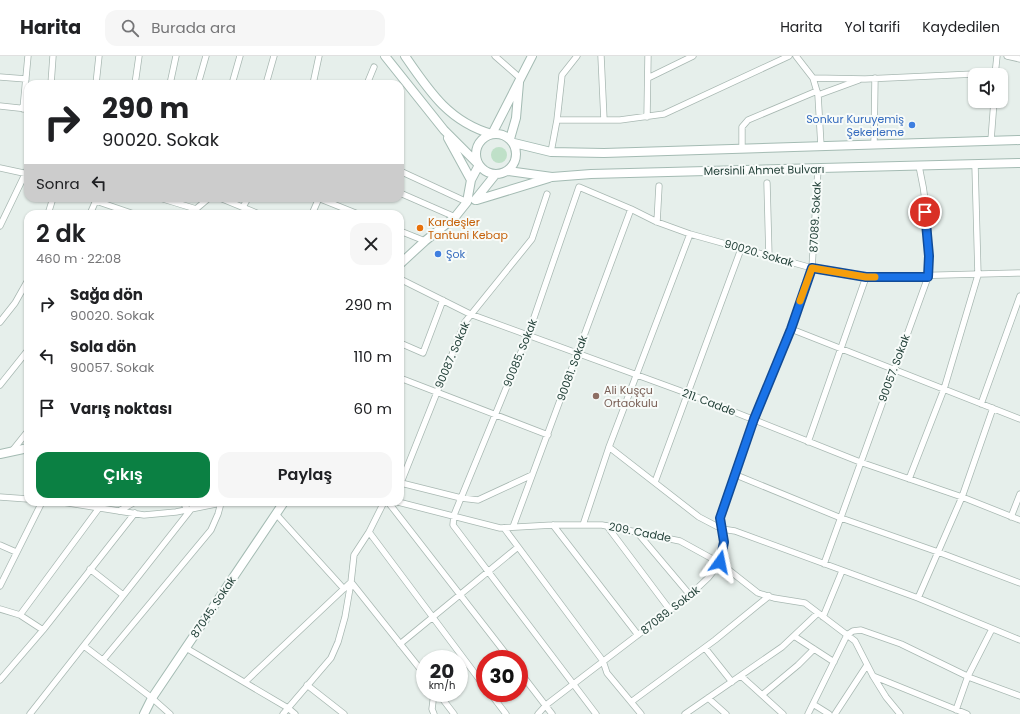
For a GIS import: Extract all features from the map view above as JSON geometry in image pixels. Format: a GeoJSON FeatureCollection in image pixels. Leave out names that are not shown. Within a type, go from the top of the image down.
{"type":"FeatureCollection","features":[{"type":"Feature","properties":{"kind":"main road"},"geometry":{"type":"LineString","coordinates":[[385,56],[444,130],[489,173],[495,175],[508,171],[513,166],[517,155],[512,141],[520,78]]}},
{"type":"Feature","properties":{"kind":"main road"},"geometry":{"type":"LineString","coordinates":[[405,56],[429,91],[447,110],[468,126],[492,134],[498,134],[512,141]]}},
{"type":"Feature","properties":{"kind":"main road"},"geometry":{"type":"LineString","coordinates":[[404,260],[455,217],[467,202],[471,180],[479,164],[476,152],[478,146],[481,141],[492,134],[532,56]]}},
{"type":"Feature","properties":{"kind":"main road"},"geometry":{"type":"LineString","coordinates":[[444,130],[471,180]]}},
{"type":"Feature","properties":{"kind":"main road","name":"Mersinli Ahmet Bulvarı"},"geometry":{"type":"LineString","coordinates":[[512,141],[550,152],[604,153],[1020,140]]}},
{"type":"Feature","properties":{"kind":"main road","name":"Mersinli Ahmet Bulvarı"},"geometry":{"type":"LineString","coordinates":[[508,171],[552,177],[591,174],[1020,163]]}},
{"type":"Feature","properties":{"kind":"main road"},"geometry":{"type":"LineString","coordinates":[[477,200],[495,175]]}},
{"type":"Feature","properties":{"kind":"main road"},"geometry":{"type":"LineString","coordinates":[[467,202],[552,177]]}},
{"type":"Feature","properties":{"kind":"main road"},"geometry":{"type":"LineString","coordinates":[[0,454],[24,449]]}},
{"type":"Feature","properties":{"kind":"main road","name":"87045. Sokak"},"geometry":{"type":"LineString","coordinates":[[144,714],[152,698],[281,506]]}},
{"type":"Feature","properties":{"kind":"street"},"geometry":{"type":"LineString","coordinates":[[0,77],[26,79],[28,56]]}},
{"type":"Feature","properties":{"kind":"street"},"geometry":{"type":"LineString","coordinates":[[51,80],[53,56]]}},
{"type":"Feature","properties":{"kind":"street"},"geometry":{"type":"LineString","coordinates":[[96,80],[99,56]]}},
{"type":"Feature","properties":{"kind":"street"},"geometry":{"type":"LineString","coordinates":[[136,80],[139,56]]}},
{"type":"Feature","properties":{"kind":"street"},"geometry":{"type":"LineString","coordinates":[[171,80],[176,56]]}},
{"type":"Feature","properties":{"kind":"street"},"geometry":{"type":"LineString","coordinates":[[199,80],[206,56]]}},
{"type":"Feature","properties":{"kind":"street"},"geometry":{"type":"LineString","coordinates":[[233,80],[240,56]]}},
{"type":"Feature","properties":{"kind":"street"},"geometry":{"type":"LineString","coordinates":[[267,80],[274,56]]}},
{"type":"Feature","properties":{"kind":"street"},"geometry":{"type":"LineString","coordinates":[[313,80],[319,56]]}},
{"type":"Feature","properties":{"kind":"street"},"geometry":{"type":"LineString","coordinates":[[495,56],[520,78]]}},
{"type":"Feature","properties":{"kind":"street"},"geometry":{"type":"LineString","coordinates":[[550,152],[557,120],[562,75],[577,56]]}},
{"type":"Feature","properties":{"kind":"street"},"geometry":{"type":"LineString","coordinates":[[601,56],[604,120]]}},
{"type":"Feature","properties":{"kind":"street"},"geometry":{"type":"LineString","coordinates":[[647,117],[648,56]]}},
{"type":"Feature","properties":{"kind":"street"},"geometry":{"type":"LineString","coordinates":[[648,78],[693,56]]}},
{"type":"Feature","properties":{"kind":"street"},"geometry":{"type":"LineString","coordinates":[[557,120],[604,120],[647,117],[664,114],[789,56]]}},
{"type":"Feature","properties":{"kind":"street"},"geometry":{"type":"LineString","coordinates":[[796,56],[813,78],[818,93],[822,146]]}},
{"type":"Feature","properties":{"kind":"street"},"geometry":{"type":"LineString","coordinates":[[996,68],[997,56]]}},
{"type":"Feature","properties":{"kind":"street"},"geometry":{"type":"LineString","coordinates":[[1007,56],[1020,59]]}},
{"type":"Feature","properties":{"kind":"street"},"geometry":{"type":"LineString","coordinates":[[369,80],[374,67]]}},
{"type":"Feature","properties":{"kind":"street"},"geometry":{"type":"LineString","coordinates":[[813,78],[875,78],[968,75]]}},
{"type":"Feature","properties":{"kind":"street"},"geometry":{"type":"LineString","coordinates":[[742,149],[742,128],[748,120],[818,93],[865,78]]}},
{"type":"Feature","properties":{"kind":"street"},"geometry":{"type":"LineString","coordinates":[[874,144],[875,78]]}},
{"type":"Feature","properties":{"kind":"street"},"geometry":{"type":"LineString","coordinates":[[0,106],[24,109]]}},
{"type":"Feature","properties":{"kind":"street"},"geometry":{"type":"LineString","coordinates":[[992,140],[994,108]]}},
{"type":"Feature","properties":{"kind":"street"},"geometry":{"type":"LineString","coordinates":[[909,479],[944,389],[978,275],[975,164]]}},
{"type":"Feature","properties":{"kind":"street","name":"90057. Sokak"},"geometry":{"type":"LineString","coordinates":[[824,564],[928,277],[929,256],[923,182],[919,166]]}},
{"type":"Feature","properties":{"kind":"street"},"geometry":{"type":"LineString","coordinates":[[0,168],[24,172]]}},
{"type":"Feature","properties":{"kind":"street","name":"87089. Sokak"},"geometry":{"type":"LineString","coordinates":[[538,714],[546,705],[690,595],[708,578],[720,562],[724,542],[720,518],[754,419],[791,329],[812,268],[818,169]]}},
{"type":"Feature","properties":{"kind":"street"},"geometry":{"type":"LineString","coordinates":[[404,173],[467,202]]}},
{"type":"Feature","properties":{"kind":"street"},"geometry":{"type":"LineString","coordinates":[[0,226],[24,178]]}},
{"type":"Feature","properties":{"kind":"street"},"geometry":{"type":"LineString","coordinates":[[767,182],[769,257]]}},
{"type":"Feature","properties":{"kind":"street"},"geometry":{"type":"LineString","coordinates":[[657,222],[659,186]]}},
{"type":"Feature","properties":{"kind":"street","name":"90020. Sokak"},"geometry":{"type":"LineString","coordinates":[[579,187],[631,209],[657,222],[690,234],[812,268],[866,277],[928,277],[1020,273]]}},
{"type":"Feature","properties":{"kind":"street","name":"90085. Sokak"},"geometry":{"type":"LineString","coordinates":[[454,515],[528,335],[579,187]]}},
{"type":"Feature","properties":{"kind":"street","name":"90087. Sokak"},"geometry":{"type":"LineString","coordinates":[[404,474],[436,393],[470,314],[532,239],[547,194]]}},
{"type":"Feature","properties":{"kind":"street"},"geometry":{"type":"LineString","coordinates":[[404,195],[455,217]]}},
{"type":"Feature","properties":{"kind":"street"},"geometry":{"type":"LineString","coordinates":[[104,202],[124,210]]}},
{"type":"Feature","properties":{"kind":"street"},"geometry":{"type":"LineString","coordinates":[[173,202],[196,209],[204,202]]}},
{"type":"Feature","properties":{"kind":"street"},"geometry":{"type":"LineString","coordinates":[[230,202],[250,210]]}},
{"type":"Feature","properties":{"kind":"street"},"geometry":{"type":"LineString","coordinates":[[243,207],[246,202]]}},
{"type":"Feature","properties":{"kind":"street"},"geometry":{"type":"LineString","coordinates":[[329,202],[348,210]]}},
{"type":"Feature","properties":{"kind":"street","name":"90081. Sokak"},"geometry":{"type":"LineString","coordinates":[[513,527],[631,209]]}},
{"type":"Feature","properties":{"kind":"street"},"geometry":{"type":"LineString","coordinates":[[404,233],[425,241]]}},
{"type":"Feature","properties":{"kind":"street"},"geometry":{"type":"LineString","coordinates":[[583,525],[609,447],[690,234]]}},
{"type":"Feature","properties":{"kind":"street"},"geometry":{"type":"LineString","coordinates":[[655,482],[689,394],[741,249]]}},
{"type":"Feature","properties":{"kind":"street"},"geometry":{"type":"LineString","coordinates":[[808,442],[842,349],[866,277]]}},
{"type":"Feature","properties":{"kind":"street","name":"211. Cadde"},"geometry":{"type":"LineString","coordinates":[[404,281],[470,314],[689,394],[860,462],[962,497],[1020,520]]}},
{"type":"Feature","properties":{"kind":"street"},"geometry":{"type":"LineString","coordinates":[[0,322],[15,304],[24,287]]}},
{"type":"Feature","properties":{"kind":"street"},"geometry":{"type":"LineString","coordinates":[[981,404],[1020,296]]}},
{"type":"Feature","properties":{"kind":"street"},"geometry":{"type":"LineString","coordinates":[[404,345],[423,354],[443,300]]}},
{"type":"Feature","properties":{"kind":"street"},"geometry":{"type":"LineString","coordinates":[[791,329],[1020,419]]}},
{"type":"Feature","properties":{"kind":"street"},"geometry":{"type":"LineString","coordinates":[[0,385],[24,355]]}},
{"type":"Feature","properties":{"kind":"street"},"geometry":{"type":"LineString","coordinates":[[404,380],[548,435]]}},
{"type":"Feature","properties":{"kind":"street"},"geometry":{"type":"LineString","coordinates":[[918,598],[962,497],[993,408]]}},
{"type":"Feature","properties":{"kind":"street"},"geometry":{"type":"LineString","coordinates":[[12,451],[24,437]]}},
{"type":"Feature","properties":{"kind":"street"},"geometry":{"type":"LineString","coordinates":[[609,447],[699,517],[722,529],[735,531],[918,598],[1020,640]]}},
{"type":"Feature","properties":{"kind":"street"},"geometry":{"type":"LineString","coordinates":[[404,485],[461,498],[478,500],[532,475]]}},
{"type":"Feature","properties":{"kind":"street"},"geometry":{"type":"LineString","coordinates":[[736,475],[841,518],[1020,583]]}},
{"type":"Feature","properties":{"kind":"street"},"geometry":{"type":"LineString","coordinates":[[1011,517],[1020,494]]}},
{"type":"Feature","properties":{"kind":"street"},"geometry":{"type":"LineString","coordinates":[[0,497],[24,499]]}},
{"type":"Feature","properties":{"kind":"street","name":"209. Cadde"},"geometry":{"type":"LineString","coordinates":[[404,503],[504,528],[553,524],[607,526],[680,541],[720,562],[758,593],[805,603],[855,641],[867,665]]}},
{"type":"Feature","properties":{"kind":"street"},"geometry":{"type":"LineString","coordinates":[[0,586],[40,506]]}},
{"type":"Feature","properties":{"kind":"street"},"geometry":{"type":"LineString","coordinates":[[88,506],[144,515],[205,506]]}},
{"type":"Feature","properties":{"kind":"street"},"geometry":{"type":"LineString","coordinates":[[118,511],[128,506]]}},
{"type":"Feature","properties":{"kind":"street"},"geometry":{"type":"LineString","coordinates":[[187,506],[190,509]]}},
{"type":"Feature","properties":{"kind":"street"},"geometry":{"type":"LineString","coordinates":[[103,660],[211,530],[222,506]]}},
{"type":"Feature","properties":{"kind":"street"},"geometry":{"type":"LineString","coordinates":[[283,714],[331,658],[338,642],[351,582],[354,555],[369,532],[382,506]]}},
{"type":"Feature","properties":{"kind":"street"},"geometry":{"type":"LineString","coordinates":[[391,506],[503,650]]}},
{"type":"Feature","properties":{"kind":"street"},"geometry":{"type":"LineString","coordinates":[[20,615],[99,508]]}},
{"type":"Feature","properties":{"kind":"street"},"geometry":{"type":"LineString","coordinates":[[30,714],[190,509]]}},
{"type":"Feature","properties":{"kind":"street"},"geometry":{"type":"LineString","coordinates":[[0,680],[43,630],[135,514]]}},
{"type":"Feature","properties":{"kind":"street"},"geometry":{"type":"LineString","coordinates":[[276,514],[344,589]]}},
{"type":"Feature","properties":{"kind":"street"},"geometry":{"type":"LineString","coordinates":[[454,515],[454,525],[596,714]]}},
{"type":"Feature","properties":{"kind":"street"},"geometry":{"type":"LineString","coordinates":[[553,524],[638,635]]}},
{"type":"Feature","properties":{"kind":"street"},"geometry":{"type":"LineString","coordinates":[[607,526],[670,610]]}},
{"type":"Feature","properties":{"kind":"street"},"geometry":{"type":"LineString","coordinates":[[504,528],[603,661],[607,673],[641,714]]}},
{"type":"Feature","properties":{"kind":"street"},"geometry":{"type":"LineString","coordinates":[[636,531],[690,595]]}},
{"type":"Feature","properties":{"kind":"street"},"geometry":{"type":"LineString","coordinates":[[369,532],[476,675]]}},
{"type":"Feature","properties":{"kind":"street"},"geometry":{"type":"LineString","coordinates":[[0,545],[16,552]]}},
{"type":"Feature","properties":{"kind":"street"},"geometry":{"type":"LineString","coordinates":[[400,644],[518,547]]}},
{"type":"Feature","properties":{"kind":"street"},"geometry":{"type":"LineString","coordinates":[[90,569],[124,595]]}},
{"type":"Feature","properties":{"kind":"street"},"geometry":{"type":"LineString","coordinates":[[823,617],[842,571]]}},
{"type":"Feature","properties":{"kind":"street"},"geometry":{"type":"LineString","coordinates":[[245,682],[351,582]]}},
{"type":"Feature","properties":{"kind":"street"},"geometry":{"type":"LineString","coordinates":[[351,582],[416,664]]}},
{"type":"Feature","properties":{"kind":"street"},"geometry":{"type":"LineString","coordinates":[[631,702],[705,648],[769,596]]}},
{"type":"Feature","properties":{"kind":"street"},"geometry":{"type":"LineString","coordinates":[[0,609],[20,615],[43,630]]}},
{"type":"Feature","properties":{"kind":"street"},"geometry":{"type":"LineString","coordinates":[[685,714],[782,647],[818,613]]}},
{"type":"Feature","properties":{"kind":"street"},"geometry":{"type":"LineString","coordinates":[[956,710],[968,676],[992,629]]}},
{"type":"Feature","properties":{"kind":"street"},"geometry":{"type":"LineString","coordinates":[[808,714],[847,636],[853,631],[861,630],[900,644],[968,676],[1020,696]]}},
{"type":"Feature","properties":{"kind":"street"},"geometry":{"type":"LineString","coordinates":[[794,636],[834,662]]}},
{"type":"Feature","properties":{"kind":"street"},"geometry":{"type":"LineString","coordinates":[[84,646],[152,698],[170,714]]}},
{"type":"Feature","properties":{"kind":"street"},"geometry":{"type":"LineString","coordinates":[[186,648],[288,708],[295,714]]}},
{"type":"Feature","properties":{"kind":"street"},"geometry":{"type":"LineString","coordinates":[[705,648],[732,682]]}},
{"type":"Feature","properties":{"kind":"street"},"geometry":{"type":"LineString","coordinates":[[762,695],[798,665],[814,649]]}},
{"type":"Feature","properties":{"kind":"street"},"geometry":{"type":"LineString","coordinates":[[835,714],[867,665],[896,712]]}},
{"type":"Feature","properties":{"kind":"street"},"geometry":{"type":"LineString","coordinates":[[741,676],[783,714]]}},
{"type":"Feature","properties":{"kind":"street"},"geometry":{"type":"LineString","coordinates":[[873,676],[967,714]]}},
{"type":"Feature","properties":{"kind":"street"},"geometry":{"type":"LineString","coordinates":[[528,682],[552,714]]}},
{"type":"Feature","properties":{"kind":"street"},"geometry":{"type":"LineString","coordinates":[[307,685],[344,714]]}},
{"type":"Feature","properties":{"kind":"street"},"geometry":{"type":"LineString","coordinates":[[708,698],[726,714]]}},
{"type":"Feature","properties":{"kind":"street"},"geometry":{"type":"LineString","coordinates":[[433,702],[432,709],[434,714]]}},
{"type":"Feature","properties":{"kind":"street"},"geometry":{"type":"LineString","coordinates":[[445,702],[454,714]]}},
{"type":"Feature","properties":{"kind":"street"},"geometry":{"type":"LineString","coordinates":[[497,702],[506,714]]}},
{"type":"Feature","properties":{"kind":"street"},"geometry":{"type":"LineString","coordinates":[[813,704],[829,714]]}},
{"type":"Feature","properties":{"kind":"green space"},"geometry":{"type":"Polygon","coordinates":[[[499,147],[505,149],[507,155],[505,161],[499,163],[493,161],[491,155],[493,149],[499,147]]]}},
{"type":"Feature","properties":{"kind":"slow traffic"},"geometry":{"type":"LineString","coordinates":[[800,301],[812,268],[866,277],[875,277]]}},
{"type":"Feature","properties":{"kind":"place","name":"Sonkur Kuruyemiş Şekerleme"},"geometry":{"type":"Point","coordinates":[912,125]}},
{"type":"Feature","properties":{"kind":"place","name":"Kardeşler Tantuni Kebap"},"geometry":{"type":"Point","coordinates":[420,228]}},
{"type":"Feature","properties":{"kind":"place","name":"Şok"},"geometry":{"type":"Point","coordinates":[438,254]}},
{"type":"Feature","properties":{"kind":"place","name":"Ali Kuşçu Ortaokulu"},"geometry":{"type":"Point","coordinates":[596,396]}},
{"type":"Feature","properties":{"kind":"route"},"geometry":{"type":"LineString","coordinates":[[720,562],[724,542],[720,518],[754,419],[791,329],[812,268],[866,277],[928,277],[929,256],[925,212]]}}]}
